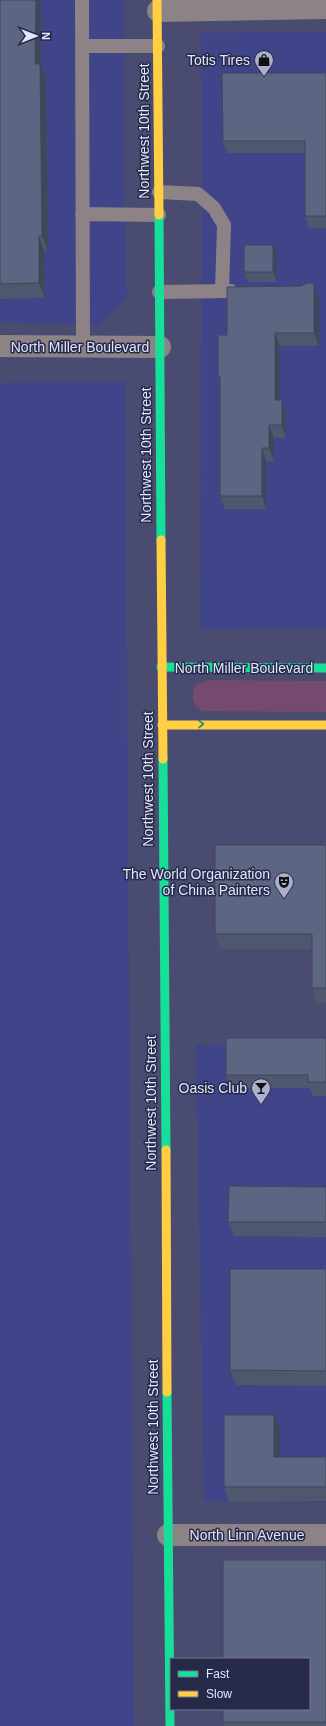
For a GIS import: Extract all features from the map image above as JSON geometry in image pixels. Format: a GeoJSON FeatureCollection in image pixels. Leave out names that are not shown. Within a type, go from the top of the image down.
{"type":"FeatureCollection","features":[{"type":"Feature","properties":{"kind":"main road","name":"Northwest 10th Street"},"geometry":{"type":"LineString","coordinates":[[158,6],[161,668],[170,1726]]}},
{"type":"Feature","properties":{"kind":"main road","name":"North Miller Boulevard"},"geometry":{"type":"LineString","coordinates":[[161,668],[326,668]]}},
{"type":"Feature","properties":{"kind":"main road"},"geometry":{"type":"LineString","coordinates":[[162,725],[326,725]]}},
{"type":"Feature","properties":{"kind":"street"},"geometry":{"type":"LineString","coordinates":[[158,6],[326,8]]}},
{"type":"Feature","properties":{"kind":"street","name":"North Miller Boulevard"},"geometry":{"type":"LineString","coordinates":[[0,346],[160,347]]}},
{"type":"Feature","properties":{"kind":"street","name":"North Linn Avenue"},"geometry":{"type":"LineString","coordinates":[[168,1535],[326,1535]]}},
{"type":"Feature","properties":{"kind":"lane"},"geometry":{"type":"LineString","coordinates":[[82,0],[83,347]]}},
{"type":"Feature","properties":{"kind":"lane"},"geometry":{"type":"LineString","coordinates":[[82,46],[158,46]]}},
{"type":"Feature","properties":{"kind":"lane"},"geometry":{"type":"LineString","coordinates":[[159,192],[198,194],[214,208],[224,225],[222,291]]}},
{"type":"Feature","properties":{"kind":"lane"},"geometry":{"type":"LineString","coordinates":[[82,214],[159,214]]}},
{"type":"Feature","properties":{"kind":"lane"},"geometry":{"type":"LineString","coordinates":[[159,292],[245,291]]}},
{"type":"Feature","properties":{"kind":"shaded area"},"geometry":{"type":"Polygon","coordinates":[[[0,0],[124,0],[124,196],[127,297],[99,325],[0,322],[0,0]]]}},
{"type":"Feature","properties":{"kind":"shaded area"},"geometry":{"type":"Polygon","coordinates":[[[326,32],[326,628],[200,630],[202,175],[201,33],[326,32]]]}},
{"type":"Feature","properties":{"kind":"shaded area"},"geometry":{"type":"Polygon","coordinates":[[[125,382],[134,1726],[0,1726],[0,383],[125,382]]]}},
{"type":"Feature","properties":{"kind":"shaded area"},"geometry":{"type":"Polygon","coordinates":[[[207,680],[326,681],[326,712],[202,711],[194,703],[193,694],[195,686],[207,680]]]}},
{"type":"Feature","properties":{"kind":"shaded area"},"geometry":{"type":"Polygon","coordinates":[[[196,1045],[326,1047],[326,1502],[204,1501],[196,1045]]]}},
{"type":"Feature","properties":{"kind":"building"},"geometry":{"type":"Polygon","coordinates":[[[0,0],[36,0],[35,64],[40,64],[42,236],[39,236],[39,283],[0,284],[0,0]]]}},
{"type":"Feature","properties":{"kind":"building"},"geometry":{"type":"Polygon","coordinates":[[[222,73],[326,73],[326,216],[305,216],[305,141],[223,141],[222,73]]]}},
{"type":"Feature","properties":{"kind":"building"},"geometry":{"type":"Polygon","coordinates":[[[244,245],[273,245],[273,272],[244,272],[244,245]]]}},
{"type":"Feature","properties":{"kind":"building"},"geometry":{"type":"Polygon","coordinates":[[[307,283],[314,283],[314,333],[275,333],[275,400],[282,400],[282,425],[269,425],[269,448],[262,448],[262,496],[220,496],[220,376],[218,376],[218,335],[227,335],[227,287],[301,286],[307,283]]]}},
{"type":"Feature","properties":{"kind":"building"},"geometry":{"type":"Polygon","coordinates":[[[215,845],[326,845],[326,988],[312,988],[312,934],[215,934],[215,845]]]}},
{"type":"Feature","properties":{"kind":"building"},"geometry":{"type":"Polygon","coordinates":[[[226,1038],[326,1038],[326,1082],[308,1082],[308,1075],[226,1075],[226,1038]]]}},
{"type":"Feature","properties":{"kind":"building"},"geometry":{"type":"Polygon","coordinates":[[[229,1186],[326,1187],[326,1222],[228,1222],[229,1186]]]}},
{"type":"Feature","properties":{"kind":"building"},"geometry":{"type":"Polygon","coordinates":[[[230,1269],[326,1269],[326,1371],[230,1370],[230,1269]]]}},
{"type":"Feature","properties":{"kind":"building"},"geometry":{"type":"Polygon","coordinates":[[[224,1415],[274,1415],[274,1457],[326,1457],[326,1487],[224,1487],[224,1415]]]}},
{"type":"Feature","properties":{"kind":"building"},"geometry":{"type":"Polygon","coordinates":[[[223,1560],[326,1560],[326,1722],[223,1722],[223,1710],[310,1710],[310,1658],[223,1658],[223,1560]]]}},
{"type":"Feature","properties":{"kind":"traffic: fast"},"geometry":{"type":"LineString","coordinates":[[159,215],[161,540]]}},
{"type":"Feature","properties":{"kind":"traffic: fast"},"geometry":{"type":"LineString","coordinates":[[161,667],[326,668]]}},
{"type":"Feature","properties":{"kind":"traffic: fast"},"geometry":{"type":"LineString","coordinates":[[163,759],[166,1150]]}},
{"type":"Feature","properties":{"kind":"traffic: fast"},"geometry":{"type":"LineString","coordinates":[[167,1392],[170,1726]]}},
{"type":"Feature","properties":{"kind":"traffic: slow"},"geometry":{"type":"LineString","coordinates":[[157,0],[159,215]]}},
{"type":"Feature","properties":{"kind":"traffic: slow"},"geometry":{"type":"LineString","coordinates":[[161,540],[163,759]]}},
{"type":"Feature","properties":{"kind":"traffic: slow"},"geometry":{"type":"LineString","coordinates":[[162,725],[326,725]]}},
{"type":"Feature","properties":{"kind":"traffic: slow"},"geometry":{"type":"LineString","coordinates":[[166,1150],[167,1392]]}},
{"type":"Feature","properties":{"kind":"place","name":"Totis Tires"},"geometry":{"type":"Point","coordinates":[264,77]}},
{"type":"Feature","properties":{"kind":"place","name":"The World Organization of China Painters"},"geometry":{"type":"Point","coordinates":[284,899]}},
{"type":"Feature","properties":{"kind":"place","name":"Oasis Club"},"geometry":{"type":"Point","coordinates":[261,1105]}}]}
